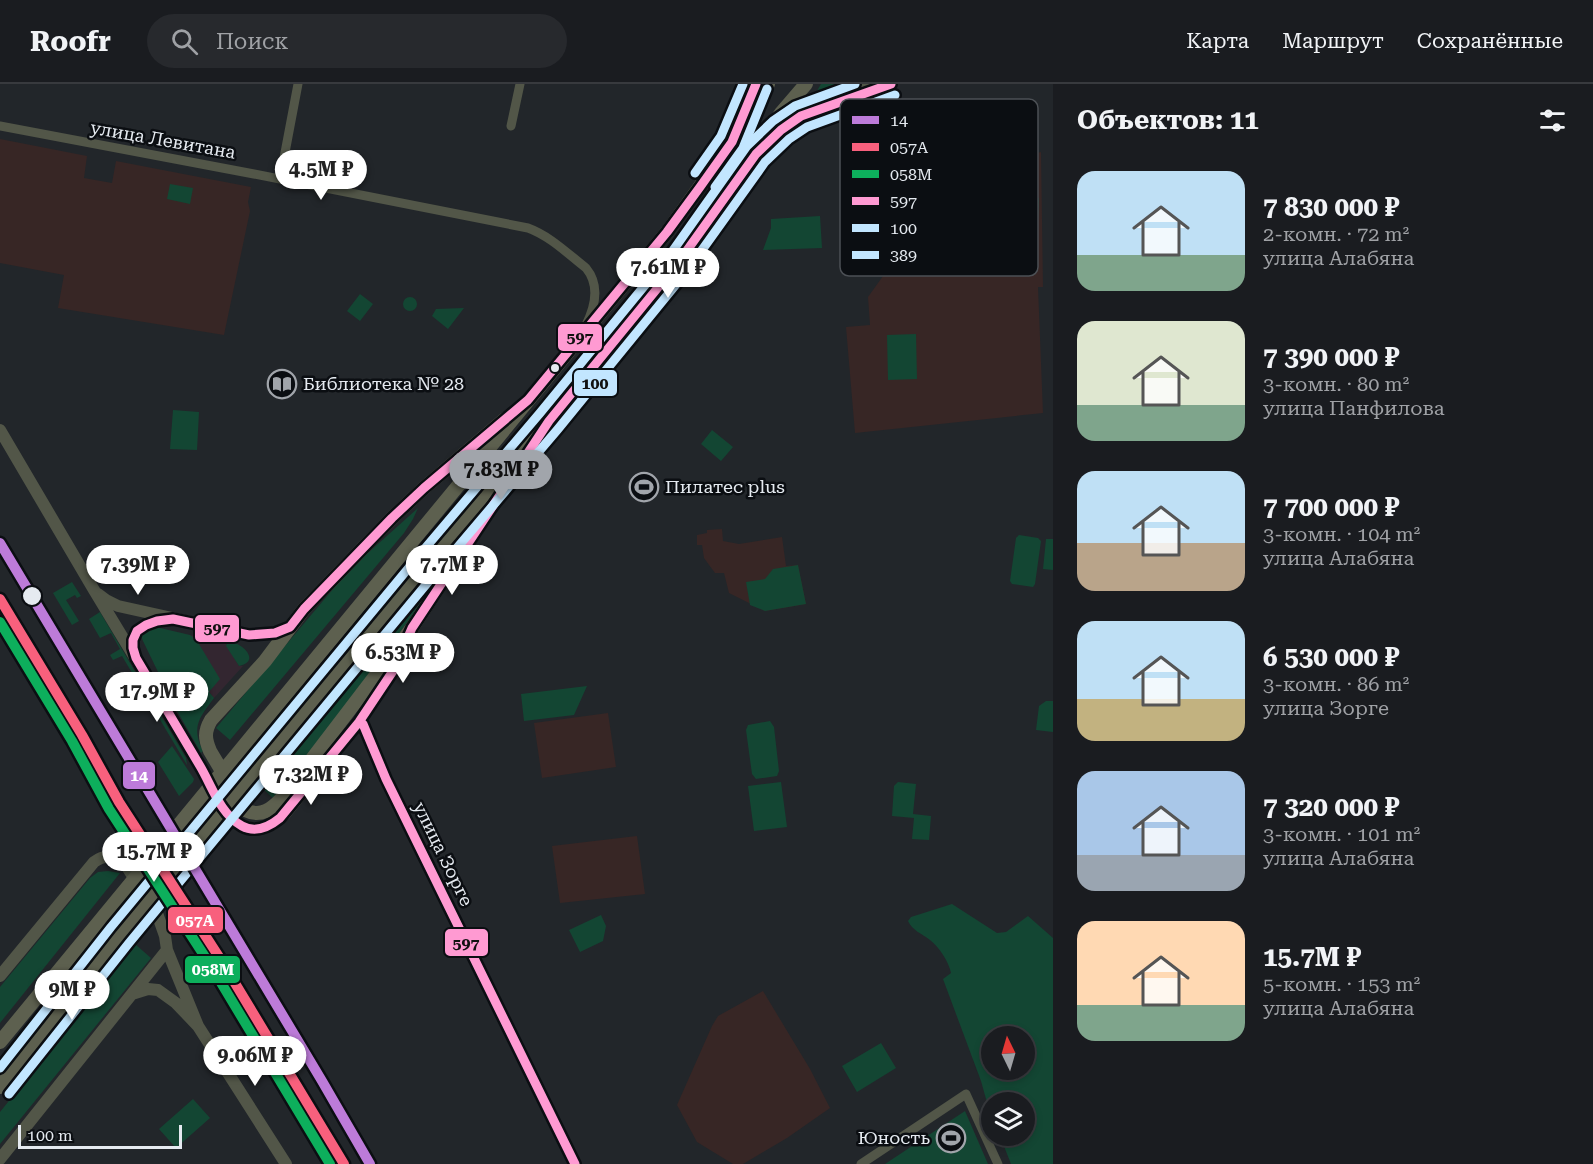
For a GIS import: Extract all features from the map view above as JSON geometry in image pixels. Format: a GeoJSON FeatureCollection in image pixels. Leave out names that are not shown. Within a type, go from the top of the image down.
{"type":"FeatureCollection","features":[{"type":"Feature","properties":{"kind":"main road"},"geometry":{"type":"LineString","coordinates":[[732,142],[756,84]]}},
{"type":"Feature","properties":{"kind":"main road"},"geometry":{"type":"LineString","coordinates":[[0,1042],[667,232],[732,142],[768,84]]}},
{"type":"Feature","properties":{"kind":"main road"},"geometry":{"type":"LineString","coordinates":[[0,1087],[120,935],[678,263],[756,154],[781,113],[795,84]]}},
{"type":"Feature","properties":{"kind":"main road"},"geometry":{"type":"LineString","coordinates":[[781,113],[806,84]]}},
{"type":"Feature","properties":{"kind":"main road"},"geometry":{"type":"LineString","coordinates":[[528,399],[392,518],[304,609],[265,661],[211,720],[206,731],[206,743],[242,807],[255,813],[268,811],[283,797],[412,628],[549,421]]}},
{"type":"Feature","properties":{"kind":"street"},"geometry":{"type":"LineString","coordinates":[[280,179],[298,84]]}},
{"type":"Feature","properties":{"kind":"street"},"geometry":{"type":"LineString","coordinates":[[511,126],[520,84]]}},
{"type":"Feature","properties":{"kind":"street"},"geometry":{"type":"LineString","coordinates":[[855,84],[860,86],[888,85]]}},
{"type":"Feature","properties":{"kind":"street"},"geometry":{"type":"LineString","coordinates":[[850,99],[888,85]]}},
{"type":"Feature","properties":{"kind":"street"},"geometry":{"type":"LineString","coordinates":[[756,154],[781,129],[801,116],[840,103]]}},
{"type":"Feature","properties":{"kind":"street","name":"улица Левитана"},"geometry":{"type":"LineString","coordinates":[[0,126],[537,231],[586,268],[594,280],[596,289],[590,317],[579,338]]}},
{"type":"Feature","properties":{"kind":"street"},"geometry":{"type":"LineString","coordinates":[[0,430],[204,772]]}},
{"type":"Feature","properties":{"kind":"street"},"geometry":{"type":"LineString","coordinates":[[94,590],[118,606],[249,635],[276,633],[290,627]]}},
{"type":"Feature","properties":{"kind":"street"},"geometry":{"type":"LineString","coordinates":[[136,658],[132,648],[137,631],[157,621],[173,619]]}},
{"type":"Feature","properties":{"kind":"street"},"geometry":{"type":"LineString","coordinates":[[237,823],[246,828],[260,829],[277,822],[285,814],[359,722],[393,671],[412,628]]}},
{"type":"Feature","properties":{"kind":"street","name":"улица Зорге"},"geometry":{"type":"LineString","coordinates":[[359,722],[363,724],[386,779],[575,1164]]}},
{"type":"Feature","properties":{"kind":"street"},"geometry":{"type":"LineString","coordinates":[[0,976],[94,862],[107,856],[124,862],[158,916],[167,950],[198,1026],[286,1164]]}},
{"type":"Feature","properties":{"kind":"street"},"geometry":{"type":"LineString","coordinates":[[0,1159],[167,950]]}},
{"type":"Feature","properties":{"kind":"street"},"geometry":{"type":"LineString","coordinates":[[132,994],[148,989],[158,990],[176,1003],[198,1026]]}},
{"type":"Feature","properties":{"kind":"street"},"geometry":{"type":"LineString","coordinates":[[861,1164],[966,1094],[998,1164]]}},
{"type":"Feature","properties":{"kind":"shaded area"},"geometry":{"type":"Polygon","coordinates":[[[0,139],[87,156],[84,178],[112,183],[116,161],[251,187],[248,202],[250,211],[224,335],[58,308],[64,275],[0,263],[0,139]]]}},
{"type":"Feature","properties":{"kind":"shaded area"},"geometry":{"type":"Polygon","coordinates":[[[1041,152],[1043,287],[1038,287],[1043,413],[855,433],[846,327],[870,325],[868,297],[883,276],[1038,276],[1038,153],[1041,152]]]}},
{"type":"Feature","properties":{"kind":"shaded area"},"geometry":{"type":"Polygon","coordinates":[[[722,529],[723,541],[739,544],[782,537],[786,566],[798,565],[806,604],[765,611],[729,593],[724,573],[715,573],[704,558],[702,545],[697,545],[697,535],[707,533],[707,530],[722,529]]]}},
{"type":"Feature","properties":{"kind":"shaded area"},"geometry":{"type":"Polygon","coordinates":[[[190,635],[227,642],[239,666],[243,666],[214,698],[209,692],[190,635]]]}},
{"type":"Feature","properties":{"kind":"shaded area"},"geometry":{"type":"Polygon","coordinates":[[[608,713],[616,767],[542,778],[534,723],[608,713]]]}},
{"type":"Feature","properties":{"kind":"shaded area"},"geometry":{"type":"Polygon","coordinates":[[[637,836],[645,894],[560,903],[552,846],[637,836]]]}},
{"type":"Feature","properties":{"kind":"shaded area"},"geometry":{"type":"Polygon","coordinates":[[[763,991],[810,1069],[830,1108],[787,1138],[743,1164],[733,1164],[697,1142],[677,1105],[718,1016],[763,991]]]}},
{"type":"Feature","properties":{"kind":"green space"},"geometry":{"type":"Polygon","coordinates":[[[821,84],[839,84],[836,97],[810,103],[821,84]]]}},
{"type":"Feature","properties":{"kind":"green space"},"geometry":{"type":"Polygon","coordinates":[[[170,184],[193,188],[190,204],[167,199],[170,184]]]}},
{"type":"Feature","properties":{"kind":"green space"},"geometry":{"type":"Polygon","coordinates":[[[820,216],[822,248],[763,250],[771,228],[771,219],[820,216]]]}},
{"type":"Feature","properties":{"kind":"green space"},"geometry":{"type":"Polygon","coordinates":[[[360,294],[373,304],[360,321],[347,311],[360,294]]]}},
{"type":"Feature","properties":{"kind":"green space"},"geometry":{"type":"Polygon","coordinates":[[[407,297],[413,297],[417,304],[413,311],[407,311],[403,307],[403,301],[407,297]]]}},
{"type":"Feature","properties":{"kind":"green space"},"geometry":{"type":"Polygon","coordinates":[[[464,308],[448,329],[432,316],[436,309],[464,308]]]}},
{"type":"Feature","properties":{"kind":"green space"},"geometry":{"type":"Polygon","coordinates":[[[916,334],[917,379],[888,380],[887,335],[916,334]]]}},
{"type":"Feature","properties":{"kind":"green space"},"geometry":{"type":"Polygon","coordinates":[[[173,410],[199,412],[197,450],[170,449],[173,410]]]}},
{"type":"Feature","properties":{"kind":"green space"},"geometry":{"type":"Polygon","coordinates":[[[712,430],[733,447],[721,461],[701,444],[712,430]]]}},
{"type":"Feature","properties":{"kind":"green space"},"geometry":{"type":"Polygon","coordinates":[[[418,508],[404,533],[230,740],[216,728],[349,570],[418,508]]]}},
{"type":"Feature","properties":{"kind":"green space"},"geometry":{"type":"Polygon","coordinates":[[[451,515],[453,517],[115,920],[0,1064],[0,1059],[112,918],[451,515]]]}},
{"type":"Feature","properties":{"kind":"green space"},"geometry":{"type":"Polygon","coordinates":[[[1019,535],[1038,538],[1041,541],[1033,587],[1012,584],[1010,581],[1016,538],[1019,535]]]}},
{"type":"Feature","properties":{"kind":"green space"},"geometry":{"type":"Polygon","coordinates":[[[1046,539],[1053,539],[1053,570],[1043,569],[1046,539]]]}},
{"type":"Feature","properties":{"kind":"green space"},"geometry":{"type":"Polygon","coordinates":[[[798,565],[806,604],[765,611],[750,605],[746,582],[765,579],[773,569],[798,565]]]}},
{"type":"Feature","properties":{"kind":"green space"},"geometry":{"type":"Polygon","coordinates":[[[436,574],[432,586],[377,666],[273,798],[263,789],[436,574]]]}},
{"type":"Feature","properties":{"kind":"green space"},"geometry":{"type":"Polygon","coordinates":[[[72,582],[81,596],[77,598],[75,595],[66,600],[79,621],[72,625],[53,593],[72,582]]]}},
{"type":"Feature","properties":{"kind":"green space"},"geometry":{"type":"Polygon","coordinates":[[[100,612],[186,758],[187,765],[122,656],[113,660],[110,655],[120,649],[111,633],[100,638],[89,619],[100,612]]]}},
{"type":"Feature","properties":{"kind":"green space"},"geometry":{"type":"Polygon","coordinates":[[[156,627],[190,635],[196,639],[220,679],[209,692],[214,698],[198,723],[199,743],[203,751],[201,753],[176,709],[141,636],[143,631],[156,627]]]}},
{"type":"Feature","properties":{"kind":"green space"},"geometry":{"type":"Polygon","coordinates":[[[230,641],[240,645],[248,653],[249,660],[245,664],[239,666],[226,646],[230,641]]]}},
{"type":"Feature","properties":{"kind":"green space"},"geometry":{"type":"Polygon","coordinates":[[[587,686],[574,715],[524,721],[521,694],[587,686]]]}},
{"type":"Feature","properties":{"kind":"green space"},"geometry":{"type":"Polygon","coordinates":[[[1046,701],[1053,701],[1053,732],[1036,730],[1039,706],[1046,701]]]}},
{"type":"Feature","properties":{"kind":"green space"},"geometry":{"type":"Polygon","coordinates":[[[770,721],[774,727],[779,771],[777,776],[756,779],[752,774],[746,730],[748,725],[770,721]]]}},
{"type":"Feature","properties":{"kind":"green space"},"geometry":{"type":"Polygon","coordinates":[[[172,746],[194,779],[179,796],[158,762],[172,746]]]}},
{"type":"Feature","properties":{"kind":"green space"},"geometry":{"type":"Polygon","coordinates":[[[781,782],[787,827],[754,831],[748,786],[781,782]]]}},
{"type":"Feature","properties":{"kind":"green space"},"geometry":{"type":"Polygon","coordinates":[[[898,782],[916,784],[913,814],[931,816],[929,840],[912,839],[914,818],[892,816],[894,786],[898,782]]]}},
{"type":"Feature","properties":{"kind":"green space"},"geometry":{"type":"Polygon","coordinates":[[[98,872],[120,873],[0,1023],[0,987],[90,878],[98,872]]]}},
{"type":"Feature","properties":{"kind":"green space"},"geometry":{"type":"Polygon","coordinates":[[[952,904],[997,933],[1006,932],[1028,916],[1053,938],[1053,1164],[1011,1164],[1004,1146],[1035,1146],[1035,1092],[984,1092],[943,979],[951,973],[948,964],[933,943],[915,930],[908,921],[911,917],[952,904]]]}},
{"type":"Feature","properties":{"kind":"green space"},"geometry":{"type":"Polygon","coordinates":[[[601,915],[606,926],[603,941],[580,952],[569,930],[601,915]]]}},
{"type":"Feature","properties":{"kind":"green space"},"geometry":{"type":"Polygon","coordinates":[[[135,944],[151,958],[0,1144],[0,1112],[135,944]]]}},
{"type":"Feature","properties":{"kind":"green space"},"geometry":{"type":"Polygon","coordinates":[[[881,1043],[896,1068],[857,1092],[842,1066],[881,1043]]]}},
{"type":"Feature","properties":{"kind":"green space"},"geometry":{"type":"Polygon","coordinates":[[[193,1099],[210,1118],[176,1148],[159,1129],[193,1099]]]}},
{"type":"Feature","properties":{"kind":"green space","name":"Юность"},"geometry":{"type":"Polygon","coordinates":[[[965,1111],[988,1164],[885,1164],[965,1111]]]}},
{"type":"Feature","properties":{"kind":"tunnel"},"geometry":{"type":"LineString","coordinates":[[207,778],[226,812],[235,821]]}},
{"type":"Feature","properties":{"kind":"railway"},"geometry":{"type":"LineString","coordinates":[[244,1014],[333,1164]]}},
{"type":"Feature","properties":{"kind":"transit line","name":"389"},"geometry":{"type":"LineString","coordinates":[[695,173],[721,136],[743,84]]}},
{"type":"Feature","properties":{"kind":"transit line","name":"597"},"geometry":{"type":"LineString","coordinates":[[756,84],[732,142],[700,187],[667,232],[528,400],[392,518],[304,609],[290,627],[275,633],[249,635],[173,619],[157,621],[137,631],[133,640],[136,658],[217,799],[234,821],[247,828],[257,829],[280,818],[359,722],[393,671],[412,628],[549,421],[678,263],[756,154],[781,130],[801,116],[840,102]]}},
{"type":"Feature","properties":{"kind":"transit line","name":"389"},"geometry":{"type":"LineString","coordinates":[[0,1068],[111,927],[669,256],[747,146],[773,121],[795,106],[855,84]]}},
{"type":"Feature","properties":{"kind":"transit line","name":"597"},"geometry":{"type":"LineString","coordinates":[[849,99],[891,84]]}},
{"type":"Feature","properties":{"kind":"transit line","name":"100"},"geometry":{"type":"LineString","coordinates":[[715,187],[743,148],[767,89]]}},
{"type":"Feature","properties":{"kind":"transit line","name":"100"},"geometry":{"type":"LineString","coordinates":[[884,99],[895,95]]}},
{"type":"Feature","properties":{"kind":"transit line","name":"100"},"geometry":{"type":"LineString","coordinates":[[9,1094],[129,943],[687,271],[765,162],[789,139],[807,127],[840,115]]}},
{"type":"Feature","properties":{"kind":"transit line","name":"14"},"geometry":{"type":"LineString","coordinates":[[0,543],[370,1164]]}},
{"type":"Feature","properties":{"kind":"transit line","name":"057А"},"geometry":{"type":"LineString","coordinates":[[0,599],[82,735],[119,802],[221,960],[344,1164]]}},
{"type":"Feature","properties":{"kind":"transit line","name":"058М"},"geometry":{"type":"LineString","coordinates":[[0,622],[72,741],[109,809],[211,966],[330,1164]]}},
{"type":"Feature","properties":{"kind":"transit line","name":"597"},"geometry":{"type":"LineString","coordinates":[[359,722],[363,724],[386,779],[575,1164]]}},
{"type":"Feature","properties":{"kind":"place","name":"Библиотека № 28"},"geometry":{"type":"Point","coordinates":[282,384]}},
{"type":"Feature","properties":{"kind":"place","name":"Пилатес plus"},"geometry":{"type":"Point","coordinates":[644,487]}},
{"type":"Feature","properties":{"kind":"place","name":"Юность"},"geometry":{"type":"Point","coordinates":[951,1138]}}]}
